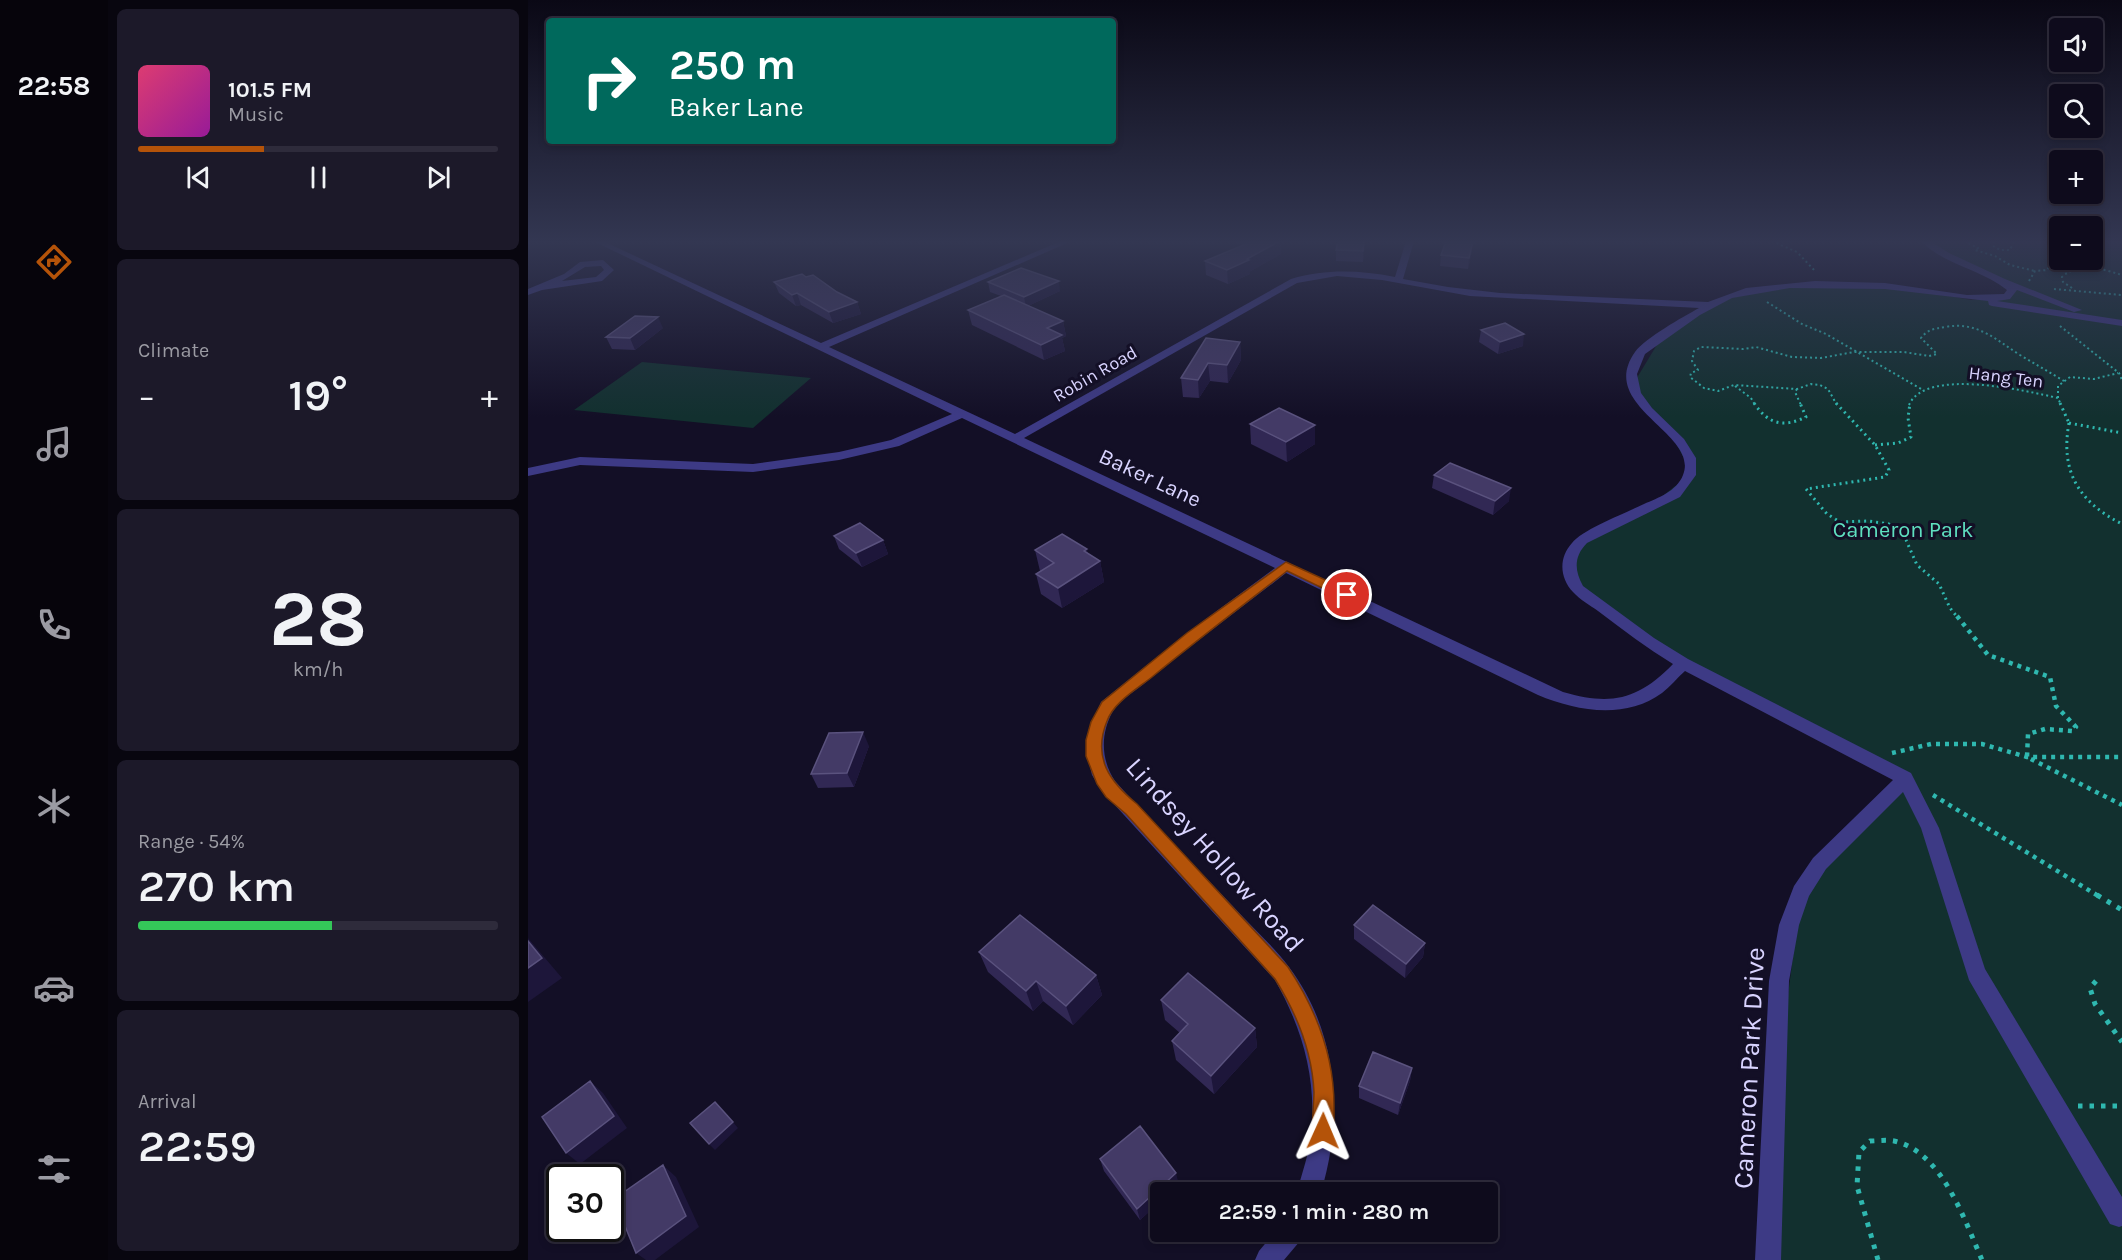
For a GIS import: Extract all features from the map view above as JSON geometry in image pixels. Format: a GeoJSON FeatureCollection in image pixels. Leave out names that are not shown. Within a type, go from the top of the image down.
{"type":"FeatureCollection","features":[{"type":"Feature","properties":{"kind":"street","name":"Baker Lane"},"geometry":{"type":"LineString","coordinates":[[723,300],[1286,566],[1520,678],[1556,698],[1588,704],[1637,699],[1652,692],[1683,663]]}},
{"type":"Feature","properties":{"kind":"street"},"geometry":{"type":"LineString","coordinates":[[822,346],[930,300]]}},
{"type":"Feature","properties":{"kind":"street","name":"Robin Road"},"geometry":{"type":"LineString","coordinates":[[1016,438],[1261,300]]}},
{"type":"Feature","properties":{"kind":"street","name":"Robin Road"},"geometry":{"type":"LineString","coordinates":[[1615,300],[1712,305]]}},
{"type":"Feature","properties":{"kind":"street"},"geometry":{"type":"LineString","coordinates":[[1722,300],[1650,344],[1635,359],[1631,374],[1632,386],[1640,400],[1690,455],[1693,465],[1689,480],[1675,494],[1582,540],[1573,548],[1567,563],[1571,580],[1578,589],[1642,637],[1683,663],[1905,778],[1930,828],[1976,974],[2119,1215]]}},
{"type":"Feature","properties":{"kind":"street"},"geometry":{"type":"LineString","coordinates":[[1971,300],[2122,323]]}},
{"type":"Feature","properties":{"kind":"street"},"geometry":{"type":"LineString","coordinates":[[2050,300],[2102,320]]}},
{"type":"Feature","properties":{"kind":"street"},"geometry":{"type":"LineString","coordinates":[[528,472],[580,461],[753,468],[839,456],[894,443],[964,414]]}},
{"type":"Feature","properties":{"kind":"street","name":"Lindsey Hollow Road"},"geometry":{"type":"LineString","coordinates":[[1286,566],[1192,637],[1107,706],[1096,731],[1094,756],[1102,780],[1112,792],[1131,809],[1282,973],[1298,998],[1310,1025],[1319,1055],[1324,1092],[1323,1131],[1313,1182]]}},
{"type":"Feature","properties":{"kind":"street","name":"Cameron Park Drive"},"geometry":{"type":"LineString","coordinates":[[1768,1260],[1779,981],[1785,936],[1800,893],[1816,868],[1836,843],[1862,823],[1905,778]]}},
{"type":"Feature","properties":{"kind":"street"},"geometry":{"type":"LineString","coordinates":[[1268,1260],[1283,1242]]}},
{"type":"Feature","properties":{"kind":"path","name":"Hang Ten"},"geometry":{"type":"LineString","coordinates":[[1762,300],[1923,390],[1945,384],[2034,392],[2058,398],[2069,423]]}},
{"type":"Feature","properties":{"kind":"path"},"geometry":{"type":"LineString","coordinates":[[2055,322],[2119,373],[2122,380]]}},
{"type":"Feature","properties":{"kind":"path","name":"Hang Ten"},"geometry":{"type":"LineString","coordinates":[[2027,758],[2028,734],[2045,729],[2072,731],[2076,727],[2056,706],[2050,677],[1988,655],[1950,608],[1939,584],[1917,565],[1906,540],[1888,524],[1868,521],[1840,522],[1827,514],[1806,489],[1885,477],[1889,470],[1875,445],[1836,404],[1828,389],[1820,385],[1811,384],[1797,389],[1734,385],[1718,391],[1704,388],[1690,377],[1698,370],[1692,361],[1694,351],[1701,347],[1743,349],[1756,347],[1792,357],[1821,357],[1854,352],[1904,352],[1929,356],[1936,354],[1921,338],[1928,330],[1956,325],[1970,326],[1996,337],[2017,353],[2064,381],[2070,377],[2094,379],[2119,373]]}},
{"type":"Feature","properties":{"kind":"path"},"geometry":{"type":"LineString","coordinates":[[2058,398],[2058,386],[2064,381]]}},
{"type":"Feature","properties":{"kind":"path"},"geometry":{"type":"LineString","coordinates":[[1734,385],[1751,398],[1763,416],[1782,423],[1801,421],[1806,417],[1795,392],[1797,389]]}},
{"type":"Feature","properties":{"kind":"path"},"geometry":{"type":"LineString","coordinates":[[1875,445],[1906,441],[1911,437],[1908,417],[1911,400],[1923,390]]}},
{"type":"Feature","properties":{"kind":"path"},"geometry":{"type":"LineString","coordinates":[[2122,433],[2069,423],[2066,442],[2070,473],[2087,500],[2096,509],[2122,524]]}},
{"type":"Feature","properties":{"kind":"path"},"geometry":{"type":"LineString","coordinates":[[1865,757],[1900,752],[1931,744],[1982,744],[2027,758],[2122,805]]}},
{"type":"Feature","properties":{"kind":"path"},"geometry":{"type":"LineString","coordinates":[[2027,758],[2122,757]]}},
{"type":"Feature","properties":{"kind":"path"},"geometry":{"type":"LineString","coordinates":[[1905,778],[2122,910]]}},
{"type":"Feature","properties":{"kind":"path"},"geometry":{"type":"LineString","coordinates":[[2096,981],[2090,988],[2095,1004],[2122,1042]]}},
{"type":"Feature","properties":{"kind":"path"},"geometry":{"type":"LineString","coordinates":[[2053,1105],[2122,1106]]}},
{"type":"Feature","properties":{"kind":"path"},"geometry":{"type":"LineString","coordinates":[[1878,1260],[1857,1186],[1859,1152],[1870,1141],[1899,1142],[1920,1155],[1949,1186],[1982,1260]]}},
{"type":"Feature","properties":{"kind":"green space","name":"Cameron Park"},"geometry":{"type":"Polygon","coordinates":[[[1721,300],[2122,300],[2122,1260],[1779,1260],[1774,1105],[1801,893],[1905,778],[1683,663],[1571,580],[1582,540],[1647,508],[1692,473],[1672,436],[1632,386],[1661,338],[1721,300]]]}},
{"type":"Feature","properties":{"kind":"green space"},"geometry":{"type":"Polygon","coordinates":[[[642,362],[811,378],[753,428],[574,410],[642,362]]]}},
{"type":"Feature","properties":{"kind":"building"},"geometry":{"type":"Polygon","coordinates":[[[808,300],[853,300],[857,302],[829,312],[808,300]]]}},
{"type":"Feature","properties":{"kind":"building"},"geometry":{"type":"Polygon","coordinates":[[[992,300],[1015,300],[1063,321],[1047,328],[1062,335],[1041,345],[968,310],[992,300]]]}},
{"type":"Feature","properties":{"kind":"building"},"geometry":{"type":"Polygon","coordinates":[[[635,316],[658,317],[630,338],[606,337],[635,316]]]}},
{"type":"Feature","properties":{"kind":"building"},"geometry":{"type":"Polygon","coordinates":[[[1505,323],[1524,334],[1500,342],[1481,330],[1505,323]]]}},
{"type":"Feature","properties":{"kind":"building"},"geometry":{"type":"Polygon","coordinates":[[[1206,338],[1240,342],[1227,365],[1208,363],[1198,380],[1181,378],[1206,338]]]}},
{"type":"Feature","properties":{"kind":"building"},"geometry":{"type":"Polygon","coordinates":[[[1279,408],[1315,425],[1286,442],[1250,424],[1279,408]]]}},
{"type":"Feature","properties":{"kind":"building"},"geometry":{"type":"Polygon","coordinates":[[[1450,463],[1511,488],[1495,501],[1434,475],[1450,463]]]}},
{"type":"Feature","properties":{"kind":"building"},"geometry":{"type":"Polygon","coordinates":[[[860,523],[883,540],[856,553],[834,536],[860,523]]]}},
{"type":"Feature","properties":{"kind":"building"},"geometry":{"type":"Polygon","coordinates":[[[1062,534],[1087,549],[1084,551],[1100,561],[1058,588],[1036,574],[1054,563],[1035,550],[1062,534]]]}},
{"type":"Feature","properties":{"kind":"building"},"geometry":{"type":"Polygon","coordinates":[[[863,732],[847,773],[811,774],[829,733],[863,732]]]}},
{"type":"Feature","properties":{"kind":"building"},"geometry":{"type":"Polygon","coordinates":[[[1373,905],[1425,943],[1406,964],[1354,925],[1373,905]]]}},
{"type":"Feature","properties":{"kind":"building"},"geometry":{"type":"Polygon","coordinates":[[[1020,915],[1096,975],[1066,1006],[1036,981],[1026,991],[979,952],[1020,915]]]}},
{"type":"Feature","properties":{"kind":"building"},"geometry":{"type":"Polygon","coordinates":[[[528,941],[542,958],[528,968],[528,941]]]}},
{"type":"Feature","properties":{"kind":"building"},"geometry":{"type":"Polygon","coordinates":[[[1188,973],[1255,1028],[1211,1076],[1172,1041],[1188,1024],[1161,1000],[1188,973]]]}},
{"type":"Feature","properties":{"kind":"building"},"geometry":{"type":"Polygon","coordinates":[[[1373,1052],[1412,1068],[1400,1103],[1359,1086],[1373,1052]]]}},
{"type":"Feature","properties":{"kind":"building"},"geometry":{"type":"Polygon","coordinates":[[[590,1081],[614,1116],[566,1153],[542,1117],[590,1081]]]}},
{"type":"Feature","properties":{"kind":"building"},"geometry":{"type":"Polygon","coordinates":[[[715,1102],[733,1122],[709,1144],[690,1123],[715,1102]]]}},
{"type":"Feature","properties":{"kind":"building"},"geometry":{"type":"Polygon","coordinates":[[[1140,1126],[1176,1173],[1166,1182],[1150,1182],[1150,1197],[1137,1209],[1100,1159],[1140,1126]]]}},
{"type":"Feature","properties":{"kind":"building"},"geometry":{"type":"Polygon","coordinates":[[[663,1165],[686,1216],[636,1253],[624,1224],[624,1192],[663,1165]]]}},
{"type":"Feature","properties":{"kind":"route"},"geometry":{"type":"LineString","coordinates":[[1323,1131],[1324,1092],[1319,1055],[1310,1025],[1298,998],[1282,973],[1102,780],[1094,756],[1094,740],[1107,706],[1192,637],[1286,566],[1347,595]]}}]}
